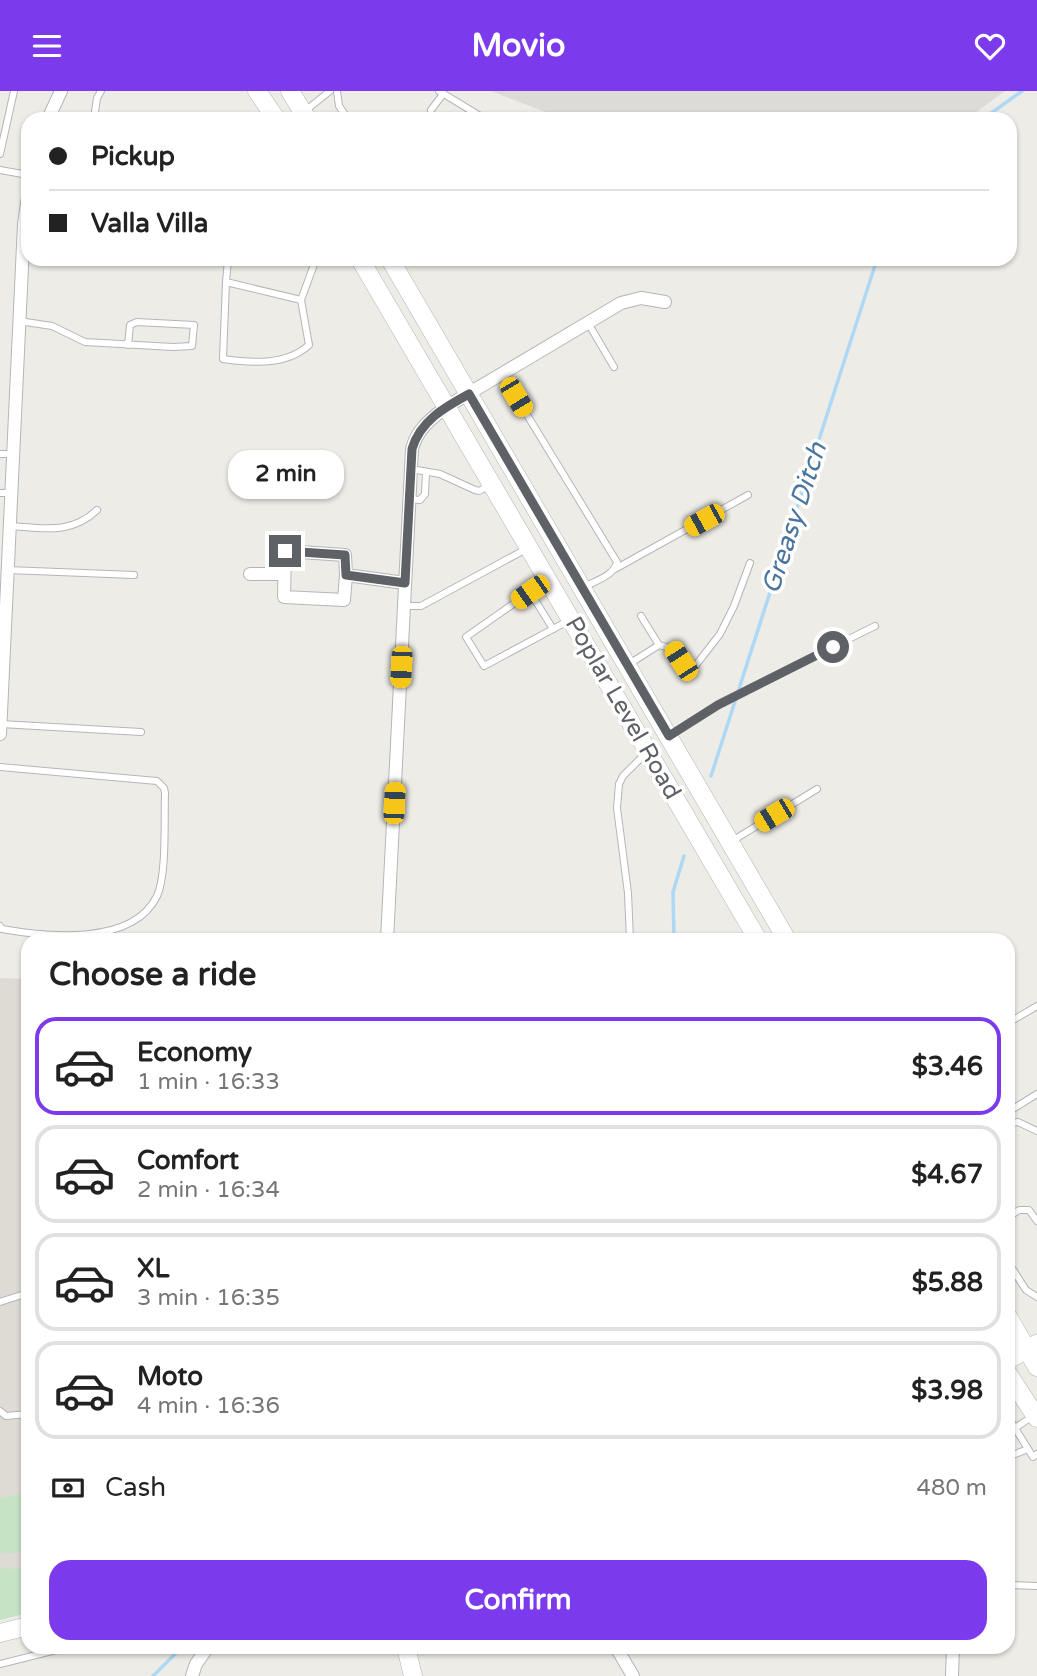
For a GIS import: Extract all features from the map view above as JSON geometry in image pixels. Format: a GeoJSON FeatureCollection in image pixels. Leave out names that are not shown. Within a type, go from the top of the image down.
{"type":"FeatureCollection","features":[{"type":"Feature","properties":{"kind":"main road"},"geometry":{"type":"LineString","coordinates":[[257,91],[269,112]]}},
{"type":"Feature","properties":{"kind":"main road","name":"Poplar Level Road"},"geometry":{"type":"LineString","coordinates":[[364,266],[754,933]]}},
{"type":"Feature","properties":{"kind":"main road","name":"Poplar Level Road"},"geometry":{"type":"LineString","coordinates":[[394,266],[783,933]]}},
{"type":"Feature","properties":{"kind":"main road"},"geometry":{"type":"LineString","coordinates":[[1015,1326],[1032,1347],[1037,1367]]}},
{"type":"Feature","properties":{"kind":"main road"},"geometry":{"type":"LineString","coordinates":[[1015,1356],[1032,1347]]}},
{"type":"Feature","properties":{"kind":"main road"},"geometry":{"type":"LineString","coordinates":[[1015,1384],[1036,1416]]}},
{"type":"Feature","properties":{"kind":"main road"},"geometry":{"type":"LineString","coordinates":[[0,1633],[21,1628]]}},
{"type":"Feature","properties":{"kind":"main road"},"geometry":{"type":"LineString","coordinates":[[408,1654],[413,1676]]}},
{"type":"Feature","properties":{"kind":"street"},"geometry":{"type":"LineString","coordinates":[[51,112],[61,91]]}},
{"type":"Feature","properties":{"kind":"street"},"geometry":{"type":"LineString","coordinates":[[0,734],[10,526],[6,493],[7,454],[22,266]]}},
{"type":"Feature","properties":{"kind":"street"},"geometry":{"type":"LineString","coordinates":[[387,933],[409,499],[415,438],[431,419],[446,407],[621,303],[641,299],[665,302]]}},
{"type":"Feature","properties":{"kind":"street"},"geometry":{"type":"LineString","coordinates":[[285,551],[345,555],[344,600],[284,597],[283,574],[285,551]]}},
{"type":"Feature","properties":{"kind":"street"},"geometry":{"type":"LineString","coordinates":[[250,574],[283,574]]}},
{"type":"Feature","properties":{"kind":"street"},"geometry":{"type":"LineString","coordinates":[[346,575],[405,583]]}},
{"type":"Feature","properties":{"kind":"street"},"geometry":{"type":"LineString","coordinates":[[192,1676],[203,1654]]}},
{"type":"Feature","properties":{"kind":"street"},"geometry":{"type":"LineString","coordinates":[[620,1654],[633,1676]]}},
{"type":"Feature","properties":{"kind":"street"},"geometry":{"type":"LineString","coordinates":[[951,1676],[953,1654]]}},
{"type":"Feature","properties":{"kind":"lane"},"geometry":{"type":"LineString","coordinates":[[0,154],[14,91]]}},
{"type":"Feature","properties":{"kind":"lane"},"geometry":{"type":"LineString","coordinates":[[95,112],[100,91]]}},
{"type":"Feature","properties":{"kind":"lane"},"geometry":{"type":"LineString","coordinates":[[299,106],[330,91]]}},
{"type":"Feature","properties":{"kind":"lane"},"geometry":{"type":"LineString","coordinates":[[337,91],[339,106],[343,112]]}},
{"type":"Feature","properties":{"kind":"lane"},"geometry":{"type":"LineString","coordinates":[[431,110],[441,92],[473,112]]}},
{"type":"Feature","properties":{"kind":"lane"},"geometry":{"type":"LineString","coordinates":[[0,170],[21,174]]}},
{"type":"Feature","properties":{"kind":"lane"},"geometry":{"type":"LineString","coordinates":[[227,266],[223,359],[267,362],[299,355],[309,345],[301,300],[313,266]]}},
{"type":"Feature","properties":{"kind":"lane"},"geometry":{"type":"LineString","coordinates":[[226,282],[301,300]]}},
{"type":"Feature","properties":{"kind":"lane"},"geometry":{"type":"LineString","coordinates":[[19,321],[52,326],[85,342],[128,345],[191,347],[194,325],[137,322],[131,325],[128,345]]}},
{"type":"Feature","properties":{"kind":"lane"},"geometry":{"type":"LineString","coordinates":[[588,323],[614,367]]}},
{"type":"Feature","properties":{"kind":"lane"},"geometry":{"type":"LineString","coordinates":[[502,374],[617,562],[615,569]]}},
{"type":"Feature","properties":{"kind":"lane"},"geometry":{"type":"LineString","coordinates":[[411,469],[440,474],[479,491],[492,484]]}},
{"type":"Feature","properties":{"kind":"lane"},"geometry":{"type":"LineString","coordinates":[[409,499],[423,498],[426,472]]}},
{"type":"Feature","properties":{"kind":"lane"},"geometry":{"type":"LineString","coordinates":[[582,587],[748,495]]}},
{"type":"Feature","properties":{"kind":"lane"},"geometry":{"type":"LineString","coordinates":[[10,526],[64,529],[74,526],[97,510]]}},
{"type":"Feature","properties":{"kind":"lane"},"geometry":{"type":"LineString","coordinates":[[404,606],[421,605],[529,548]]}},
{"type":"Feature","properties":{"kind":"lane"},"geometry":{"type":"LineString","coordinates":[[641,615],[660,645],[674,649],[689,674],[719,636],[750,563]]}},
{"type":"Feature","properties":{"kind":"lane"},"geometry":{"type":"LineString","coordinates":[[8,569],[134,575]]}},
{"type":"Feature","properties":{"kind":"lane"},"geometry":{"type":"LineString","coordinates":[[547,580],[466,637],[484,666],[571,620]]}},
{"type":"Feature","properties":{"kind":"lane"},"geometry":{"type":"LineString","coordinates":[[530,592],[554,629]]}},
{"type":"Feature","properties":{"kind":"lane"},"geometry":{"type":"LineString","coordinates":[[669,736],[723,702],[875,626]]}},
{"type":"Feature","properties":{"kind":"lane"},"geometry":{"type":"LineString","coordinates":[[627,665],[660,645]]}},
{"type":"Feature","properties":{"kind":"lane"},"geometry":{"type":"LineString","coordinates":[[1,724],[141,732]]}},
{"type":"Feature","properties":{"kind":"lane"},"geometry":{"type":"LineString","coordinates":[[630,933],[628,893],[617,807],[619,784],[623,776],[648,751]]}},
{"type":"Feature","properties":{"kind":"lane"},"geometry":{"type":"LineString","coordinates":[[0,767],[158,781],[164,789],[162,874],[157,896],[144,914],[131,924],[98,933]]}},
{"type":"Feature","properties":{"kind":"lane"},"geometry":{"type":"LineString","coordinates":[[730,842],[817,789]]}},
{"type":"Feature","properties":{"kind":"lane"},"geometry":{"type":"LineString","coordinates":[[0,926],[2,929],[28,933]]}},
{"type":"Feature","properties":{"kind":"lane"},"geometry":{"type":"LineString","coordinates":[[1015,1019],[1037,1006]]}},
{"type":"Feature","properties":{"kind":"lane"},"geometry":{"type":"LineString","coordinates":[[1015,1108],[1037,1094]]}},
{"type":"Feature","properties":{"kind":"lane"},"geometry":{"type":"LineString","coordinates":[[1015,1123],[1037,1131]]}},
{"type":"Feature","properties":{"kind":"lane"},"geometry":{"type":"LineString","coordinates":[[1015,1213],[1029,1210],[1037,1221]]}},
{"type":"Feature","properties":{"kind":"lane"},"geometry":{"type":"LineString","coordinates":[[1015,1277],[1026,1290],[1037,1297]]}},
{"type":"Feature","properties":{"kind":"lane"},"geometry":{"type":"LineString","coordinates":[[0,1302],[21,1295]]}},
{"type":"Feature","properties":{"kind":"lane"},"geometry":{"type":"LineString","coordinates":[[0,1411],[5,1416],[21,1415]]}},
{"type":"Feature","properties":{"kind":"lane"},"geometry":{"type":"LineString","coordinates":[[1036,1416],[1015,1427],[1035,1456],[1037,1465]]}},
{"type":"Feature","properties":{"kind":"lane"},"geometry":{"type":"LineString","coordinates":[[1015,1454],[1028,1449]]}},
{"type":"Feature","properties":{"kind":"lane"},"geometry":{"type":"LineString","coordinates":[[1015,1585],[1037,1586]]}},
{"type":"Feature","properties":{"kind":"lane"},"geometry":{"type":"LineString","coordinates":[[0,1664],[40,1654]]}},
{"type":"Feature","properties":{"kind":"shaded area"},"geometry":{"type":"Polygon","coordinates":[[[491,91],[1005,91],[976,112],[545,112],[491,91]]]}},
{"type":"Feature","properties":{"kind":"shaded area"},"geometry":{"type":"Polygon","coordinates":[[[0,978],[21,979],[21,1612],[0,1617],[0,978]]]}},
{"type":"Feature","properties":{"kind":"green space"},"geometry":{"type":"Polygon","coordinates":[[[21,1493],[21,1552],[0,1552],[0,1499],[21,1493]]]}},
{"type":"Feature","properties":{"kind":"green space"},"geometry":{"type":"Polygon","coordinates":[[[21,1567],[21,1615],[0,1620],[0,1568],[21,1567]]]}},
{"type":"Feature","properties":{"kind":"waterway"},"geometry":{"type":"LineString","coordinates":[[993,112],[1022,91]]}},
{"type":"Feature","properties":{"kind":"waterway","name":"Greasy Ditch"},"geometry":{"type":"LineString","coordinates":[[711,776],[875,266]]}},
{"type":"Feature","properties":{"kind":"waterway","name":"Greasy Ditch"},"geometry":{"type":"LineString","coordinates":[[674,933],[673,892],[684,856]]}},
{"type":"Feature","properties":{"kind":"waterway","name":"Greasy Ditch"},"geometry":{"type":"LineString","coordinates":[[153,1676],[175,1654]]}},
{"type":"Feature","properties":{"kind":"route"},"geometry":{"type":"LineString","coordinates":[[285,551],[345,555],[346,575],[405,583],[412,449],[415,438],[431,419],[469,394],[669,736],[718,705],[833,647]]}}]}
